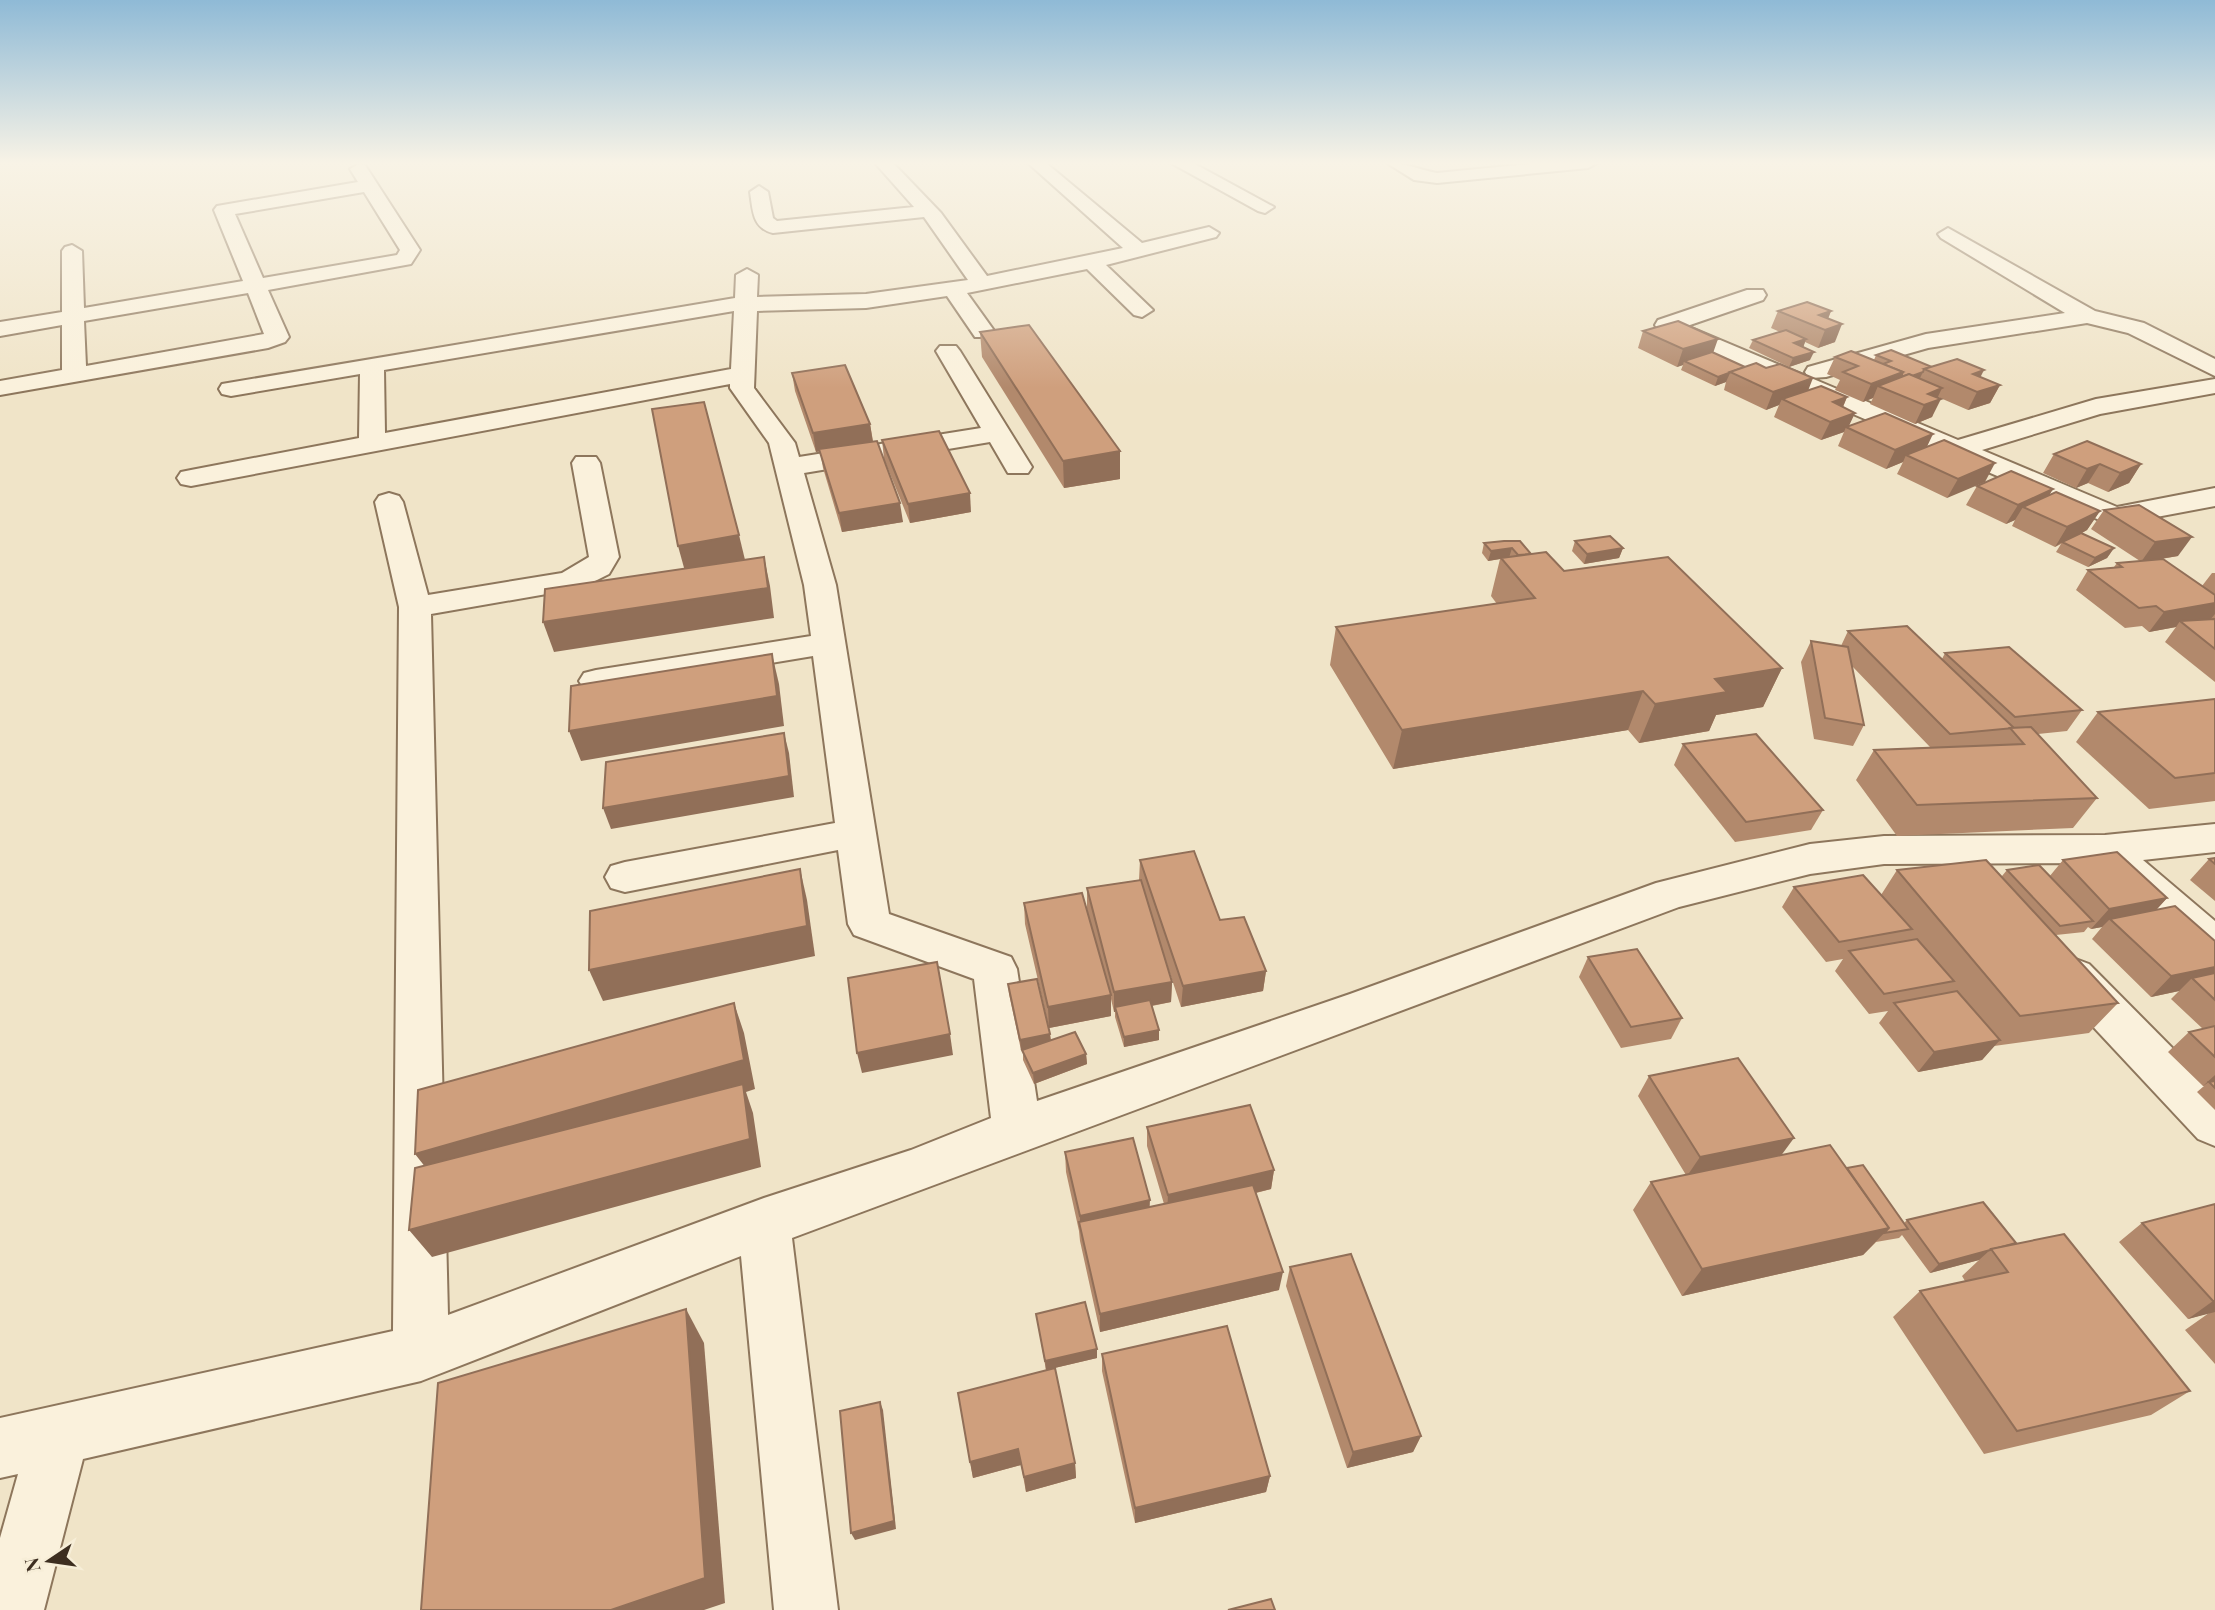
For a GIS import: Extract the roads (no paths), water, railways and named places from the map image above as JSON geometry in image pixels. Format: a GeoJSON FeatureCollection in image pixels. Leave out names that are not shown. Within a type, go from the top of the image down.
{"type":"FeatureCollection","features":[{"type":"Feature","properties":{"kind":"street"},"geometry":{"type":"LineString","coordinates":[[0,388],[260,343],[276,337],[236,238]]}},
{"type":"Feature","properties":{"kind":"street"},"geometry":{"type":"LineString","coordinates":[[0,329],[257,288],[397,262],[409,257],[410,250],[403,238]]}},
{"type":"Feature","properties":{"kind":"street"},"geometry":{"type":"LineString","coordinates":[[949,238],[982,284]]}},
{"type":"Feature","properties":{"kind":"street"},"geometry":{"type":"LineString","coordinates":[[1125,238],[1139,250]]}},
{"type":"Feature","properties":{"kind":"street"},"geometry":{"type":"LineString","coordinates":[[231,388],[372,365],[747,289],[866,300],[982,284],[1091,262],[1188,238]]}},
{"type":"Feature","properties":{"kind":"street"},"geometry":{"type":"LineString","coordinates":[[1955,238],[2087,316],[2136,328],[2215,369]]}},
{"type":"Feature","properties":{"kind":"street"},"geometry":{"type":"LineString","coordinates":[[72,251],[74,375]]}},
{"type":"Feature","properties":{"kind":"street"},"geometry":{"type":"LineString","coordinates":[[1091,262],[1142,310]]}},
{"type":"Feature","properties":{"kind":"street"},"geometry":{"type":"LineString","coordinates":[[953,288],[983,332]]}},
{"type":"Feature","properties":{"kind":"street"},"geometry":{"type":"LineString","coordinates":[[747,289],[742,388],[782,443],[820,584],[869,924],[995,969],[1017,1130]]}},
{"type":"Feature","properties":{"kind":"street"},"geometry":{"type":"LineString","coordinates":[[1755,295],[1666,325],[2114,516],[2215,497]]}},
{"type":"Feature","properties":{"kind":"street"},"geometry":{"type":"LineString","coordinates":[[1792,379],[1926,341],[2087,316]]}},
{"type":"Feature","properties":{"kind":"street"},"geometry":{"type":"LineString","coordinates":[[948,351],[1018,467]]}},
{"type":"Feature","properties":{"kind":"street"},"geometry":{"type":"LineString","coordinates":[[372,365],[372,444]]}},
{"type":"Feature","properties":{"kind":"street"},"geometry":{"type":"LineString","coordinates":[[191,478],[743,374]]}},
{"type":"Feature","properties":{"kind":"street"},"geometry":{"type":"LineString","coordinates":[[1956,449],[2096,407],[2215,386]]}},
{"type":"Feature","properties":{"kind":"street"},"geometry":{"type":"LineString","coordinates":[[789,467],[996,433]]}},
{"type":"Feature","properties":{"kind":"street"},"geometry":{"type":"LineString","coordinates":[[415,607],[570,581],[598,567],[604,556],[586,463]]}},
{"type":"Feature","properties":{"kind":"street"},"geometry":{"type":"LineString","coordinates":[[389,502],[415,607],[421,1353]]}},
{"type":"Feature","properties":{"kind":"street"},"geometry":{"type":"LineString","coordinates":[[596,681],[829,643]]}},
{"type":"Feature","properties":{"kind":"street"},"geometry":{"type":"LineString","coordinates":[[625,877],[856,833]]}},
{"type":"Feature","properties":{"kind":"street"},"geometry":{"type":"LineString","coordinates":[[0,1448],[421,1353],[764,1223],[916,1171],[1017,1130],[1366,1007],[1671,894],[1810,859],[1884,850],[2105,849],[2215,838]]}},
{"type":"Feature","properties":{"kind":"street"},"geometry":{"type":"LineString","coordinates":[[1951,848],[1988,888]]}},
{"type":"Feature","properties":{"kind":"street"},"geometry":{"type":"LineString","coordinates":[[2105,849],[2215,946]]}},
{"type":"Feature","properties":{"kind":"street"},"geometry":{"type":"LineString","coordinates":[[2045,947],[2215,1124]]}},
{"type":"Feature","properties":{"kind":"street"},"geometry":{"type":"LineString","coordinates":[[764,1223],[807,1610]]}},
{"type":"Feature","properties":{"kind":"street"},"geometry":{"type":"LineString","coordinates":[[12,1610],[59,1435]]}}]}
